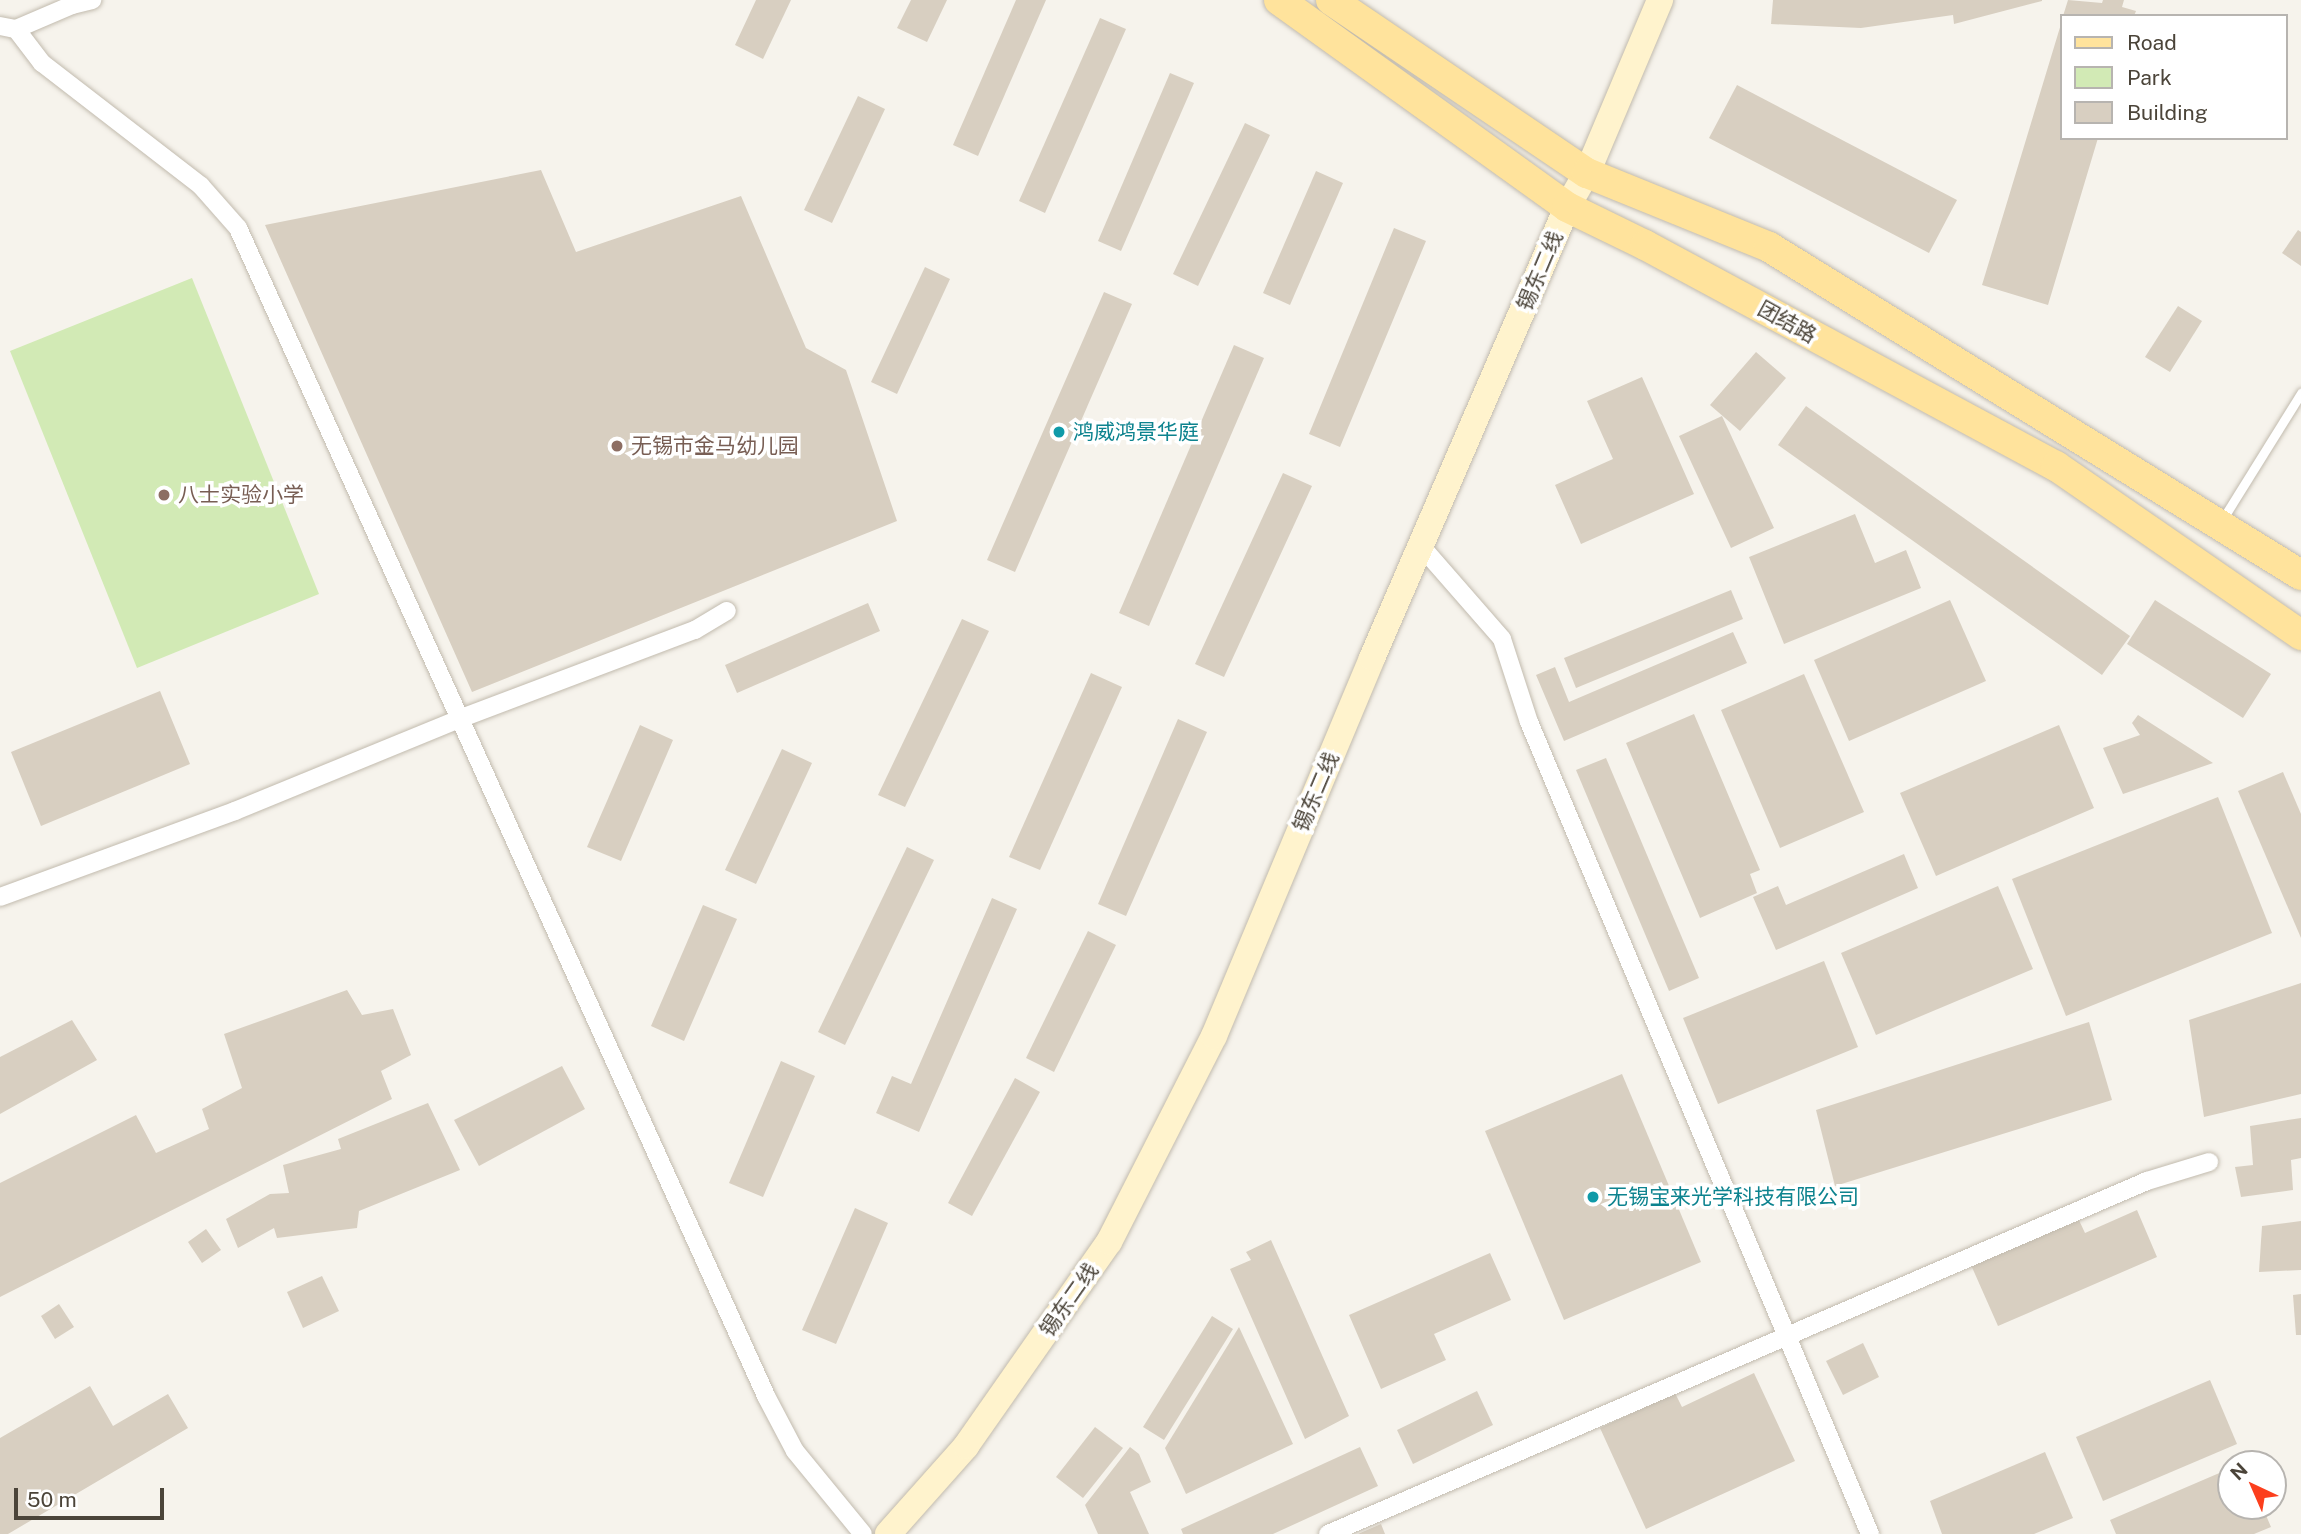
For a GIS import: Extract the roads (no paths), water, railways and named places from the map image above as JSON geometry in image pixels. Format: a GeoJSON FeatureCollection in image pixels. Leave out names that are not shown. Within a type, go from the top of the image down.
{"type":"FeatureCollection","features":[{"type":"Feature","properties":{"kind":"main road","name":"团结路"},"geometry":{"type":"LineString","coordinates":[[1279,0],[1567,207],[1646,245],[2056,466],[2301,635]]}},
{"type":"Feature","properties":{"kind":"main road"},"geometry":{"type":"LineString","coordinates":[[1331,0],[1587,173],[1769,247],[2301,575]]}},
{"type":"Feature","properties":{"kind":"main road","name":"锡东二线"},"geometry":{"type":"LineString","coordinates":[[887,1534],[966,1446],[1110,1242],[1214,1036],[1420,546],[1567,207],[1587,173],[1660,0]]}},
{"type":"Feature","properties":{"kind":"street"},"geometry":{"type":"LineString","coordinates":[[92,0],[8,28],[43,63],[201,186],[238,228],[766,1396],[795,1451],[863,1534]]}},
{"type":"Feature","properties":{"kind":"street"},"geometry":{"type":"LineString","coordinates":[[1420,546],[1502,639],[1529,722],[1870,1534]]}},
{"type":"Feature","properties":{"kind":"street"},"geometry":{"type":"LineString","coordinates":[[0,897],[235,811],[459,719],[695,630],[727,611]]}},
{"type":"Feature","properties":{"kind":"street"},"geometry":{"type":"LineString","coordinates":[[1328,1534],[2147,1181],[2209,1162]]}},
{"type":"Feature","properties":{"kind":"lane"},"geometry":{"type":"LineString","coordinates":[[2219,525],[2301,393]]}},
{"type":"Feature","properties":{"kind":"place","name":"鸿威鸿景华庭"},"geometry":{"type":"Point","coordinates":[1059,432]}},
{"type":"Feature","properties":{"kind":"place","name":"无锡市金马幼儿园"},"geometry":{"type":"Point","coordinates":[617,446]}},
{"type":"Feature","properties":{"kind":"place","name":"八士实验小学"},"geometry":{"type":"Point","coordinates":[164,495]}},
{"type":"Feature","properties":{"kind":"place","name":"无锡宝来光学科技有限公司"},"geometry":{"type":"Point","coordinates":[1593,1197]}}]}
